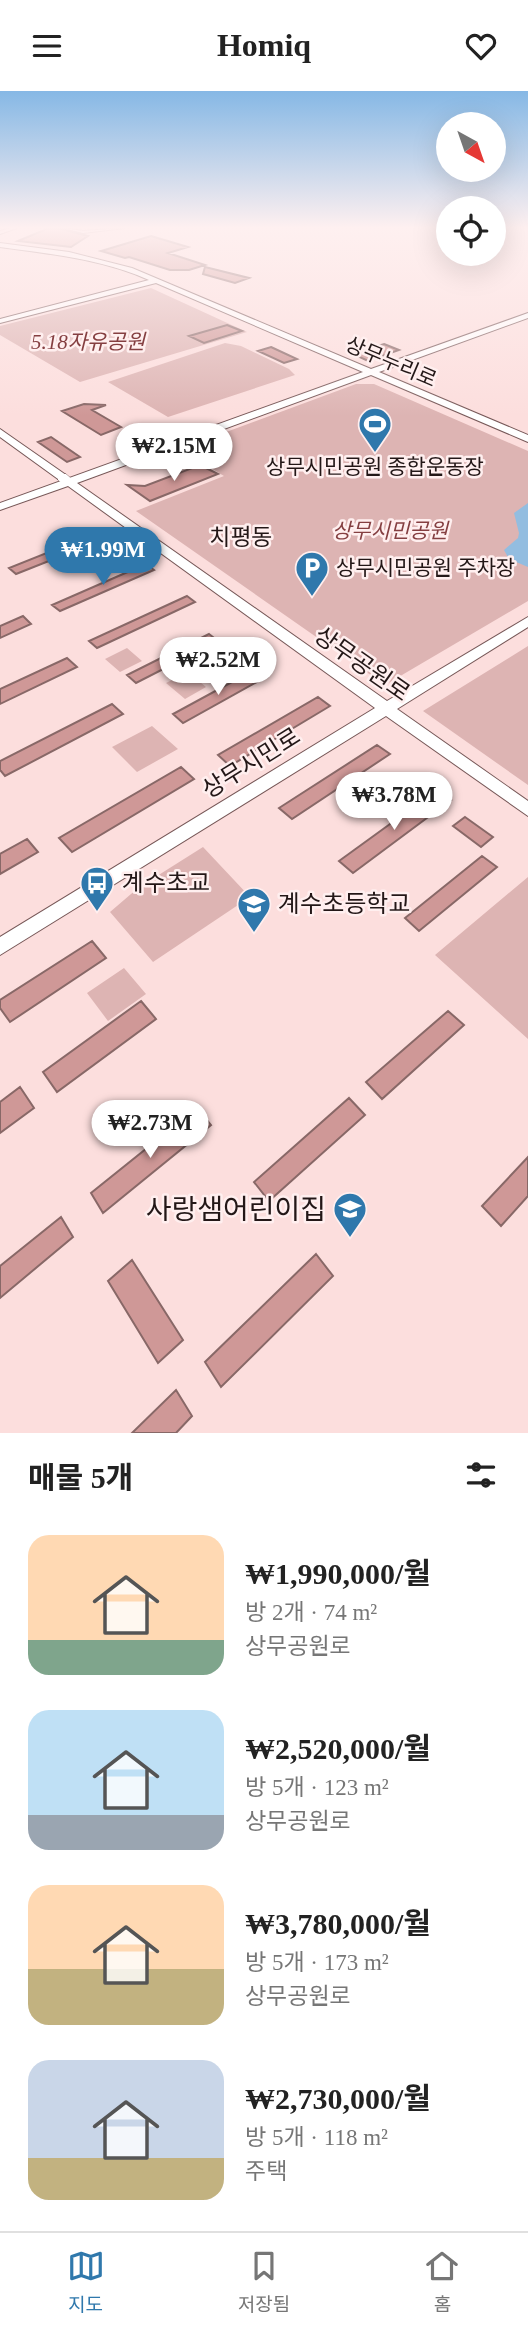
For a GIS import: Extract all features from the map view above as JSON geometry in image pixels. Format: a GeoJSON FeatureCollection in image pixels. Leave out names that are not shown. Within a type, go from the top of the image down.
{"type":"FeatureCollection","features":[{"type":"Feature","properties":{"kind":"street"},"geometry":{"type":"LineString","coordinates":[[0,321],[120,291]]}},
{"type":"Feature","properties":{"kind":"street","name":"상무누리로"},"geometry":{"type":"LineString","coordinates":[[180,291],[528,439]]}},
{"type":"Feature","properties":{"kind":"street"},"geometry":{"type":"LineString","coordinates":[[0,507],[66,479],[528,312]]}},
{"type":"Feature","properties":{"kind":"street","name":"상무공원로"},"geometry":{"type":"LineString","coordinates":[[0,432],[528,810]]}},
{"type":"Feature","properties":{"kind":"street"},"geometry":{"type":"LineString","coordinates":[[0,499],[66,479]]}},
{"type":"Feature","properties":{"kind":"street","name":"상무시민로"},"geometry":{"type":"LineString","coordinates":[[0,947],[528,621]]}},
{"type":"Feature","properties":{"kind":"green space","name":"5.18자유공원"},"geometry":{"type":"Polygon","coordinates":[[[141,291],[157,291],[247,332],[80,382],[0,335],[0,326],[141,291]]]}},
{"type":"Feature","properties":{"kind":"green space"},"geometry":{"type":"Polygon","coordinates":[[[225,343],[241,346],[289,369],[295,375],[168,417],[108,382],[225,343]]]}},
{"type":"Feature","properties":{"kind":"green space","name":"상무시민공원"},"geometry":{"type":"Polygon","coordinates":[[[356,384],[374,384],[528,451],[528,601],[385,685],[136,511],[224,476],[180,449],[356,384]]]}},
{"type":"Feature","properties":{"kind":"green space"},"geometry":{"type":"Polygon","coordinates":[[[528,646],[528,785],[423,711],[528,646]]]}},
{"type":"Feature","properties":{"kind":"green space"},"geometry":{"type":"Polygon","coordinates":[[[127,648],[142,661],[120,672],[105,659],[127,648]]]}},
{"type":"Feature","properties":{"kind":"green space"},"geometry":{"type":"Polygon","coordinates":[[[188,672],[206,687],[185,699],[166,683],[188,672]]]}},
{"type":"Feature","properties":{"kind":"green space"},"geometry":{"type":"Polygon","coordinates":[[[152,726],[178,749],[137,772],[112,747],[152,726]]]}},
{"type":"Feature","properties":{"kind":"green space"},"geometry":{"type":"Polygon","coordinates":[[[203,847],[250,897],[153,962],[110,912],[138,888],[203,847]]]}},
{"type":"Feature","properties":{"kind":"green space"},"geometry":{"type":"Polygon","coordinates":[[[528,877],[528,1039],[435,955],[528,877]]]}},
{"type":"Feature","properties":{"kind":"green space"},"geometry":{"type":"Polygon","coordinates":[[[124,968],[146,994],[108,1021],[87,993],[124,968]]]}},
{"type":"Feature","properties":{"kind":"water"},"geometry":{"type":"Polygon","coordinates":[[[528,503],[528,567],[509,559],[504,550],[518,538],[514,513],[528,503]]]}},
{"type":"Feature","properties":{"kind":"building"},"geometry":{"type":"Polygon","coordinates":[[[227,325],[242,331],[204,343],[189,336],[227,325]]]}},
{"type":"Feature","properties":{"kind":"building"},"geometry":{"type":"Polygon","coordinates":[[[384,344],[399,350],[368,361],[353,354],[384,344]]]}},
{"type":"Feature","properties":{"kind":"building"},"geometry":{"type":"Polygon","coordinates":[[[271,347],[297,359],[284,363],[258,351],[271,347]]]}},
{"type":"Feature","properties":{"kind":"building"},"geometry":{"type":"Polygon","coordinates":[[[84,404],[106,405],[92,410],[121,427],[101,435],[62,411],[84,404]]]}},
{"type":"Feature","properties":{"kind":"building"},"geometry":{"type":"Polygon","coordinates":[[[51,437],[80,457],[67,462],[38,442],[51,437]]]}},
{"type":"Feature","properties":{"kind":"building"},"geometry":{"type":"Polygon","coordinates":[[[200,465],[218,474],[150,501],[127,485],[145,486],[200,465]]]}},
{"type":"Feature","properties":{"kind":"building"},"geometry":{"type":"Polygon","coordinates":[[[104,530],[107,538],[16,574],[9,568],[104,530]]]}},
{"type":"Feature","properties":{"kind":"building"},"geometry":{"type":"Polygon","coordinates":[[[146,564],[154,570],[60,611],[52,605],[146,564]]]}},
{"type":"Feature","properties":{"kind":"building"},"geometry":{"type":"Polygon","coordinates":[[[187,596],[195,602],[97,648],[89,641],[187,596]]]}},
{"type":"Feature","properties":{"kind":"building"},"geometry":{"type":"Polygon","coordinates":[[[23,616],[31,624],[0,638],[0,626],[23,616]]]}},
{"type":"Feature","properties":{"kind":"building"},"geometry":{"type":"Polygon","coordinates":[[[209,634],[218,641],[136,683],[127,675],[209,634]]]}},
{"type":"Feature","properties":{"kind":"building"},"geometry":{"type":"Polygon","coordinates":[[[67,658],[77,667],[0,704],[0,689],[67,658]]]}},
{"type":"Feature","properties":{"kind":"building"},"geometry":{"type":"Polygon","coordinates":[[[254,670],[264,678],[183,723],[173,714],[254,670]]]}},
{"type":"Feature","properties":{"kind":"building"},"geometry":{"type":"Polygon","coordinates":[[[318,697],[330,706],[230,766],[218,755],[318,697]]]}},
{"type":"Feature","properties":{"kind":"building"},"geometry":{"type":"Polygon","coordinates":[[[112,704],[123,714],[5,776],[0,770],[0,761],[112,704]]]}},
{"type":"Feature","properties":{"kind":"building"},"geometry":{"type":"Polygon","coordinates":[[[377,745],[390,754],[292,819],[279,808],[377,745]]]}},
{"type":"Feature","properties":{"kind":"building"},"geometry":{"type":"Polygon","coordinates":[[[181,767],[194,779],[72,852],[59,838],[181,767]]]}},
{"type":"Feature","properties":{"kind":"building"},"geometry":{"type":"Polygon","coordinates":[[[437,790],[451,800],[353,873],[339,861],[437,790]]]}},
{"type":"Feature","properties":{"kind":"building"},"geometry":{"type":"Polygon","coordinates":[[[465,817],[493,837],[481,847],[453,826],[465,817]]]}},
{"type":"Feature","properties":{"kind":"building"},"geometry":{"type":"Polygon","coordinates":[[[27,839],[38,852],[0,874],[0,854],[27,839]]]}},
{"type":"Feature","properties":{"kind":"building"},"geometry":{"type":"Polygon","coordinates":[[[482,856],[497,867],[419,931],[405,918],[482,856]]]}},
{"type":"Feature","properties":{"kind":"building"},"geometry":{"type":"Polygon","coordinates":[[[92,941],[106,958],[10,1022],[0,1008],[0,1000],[92,941]]]}},
{"type":"Feature","properties":{"kind":"building"},"geometry":{"type":"Polygon","coordinates":[[[141,1001],[156,1019],[57,1092],[43,1072],[141,1001]]]}},
{"type":"Feature","properties":{"kind":"building"},"geometry":{"type":"Polygon","coordinates":[[[448,1011],[464,1025],[382,1099],[366,1082],[448,1011]]]}},
{"type":"Feature","properties":{"kind":"building"},"geometry":{"type":"Polygon","coordinates":[[[20,1087],[34,1108],[0,1133],[0,1102],[20,1087]]]}},
{"type":"Feature","properties":{"kind":"building"},"geometry":{"type":"Polygon","coordinates":[[[349,1098],[365,1115],[269,1201],[254,1182],[349,1098]]]}},
{"type":"Feature","properties":{"kind":"building"},"geometry":{"type":"Polygon","coordinates":[[[197,1108],[211,1125],[103,1213],[91,1193],[197,1108]]]}},
{"type":"Feature","properties":{"kind":"building"},"geometry":{"type":"Polygon","coordinates":[[[528,1157],[528,1196],[501,1226],[482,1206],[528,1157]]]}},
{"type":"Feature","properties":{"kind":"building"},"geometry":{"type":"Polygon","coordinates":[[[61,1217],[73,1237],[0,1298],[0,1266],[61,1217]]]}},
{"type":"Feature","properties":{"kind":"building"},"geometry":{"type":"Polygon","coordinates":[[[316,1254],[333,1276],[221,1387],[205,1362],[316,1254]]]}},
{"type":"Feature","properties":{"kind":"building"},"geometry":{"type":"Polygon","coordinates":[[[132,1260],[183,1340],[158,1363],[108,1281],[132,1260]]]}},
{"type":"Feature","properties":{"kind":"building"},"geometry":{"type":"Polygon","coordinates":[[[176,1390],[192,1416],[176,1433],[132,1433],[176,1390]]]}},
{"type":"Feature","properties":{"kind":"place","name":"상무시민공원 종합운동장"},"geometry":{"type":"Point","coordinates":[375,454]}},
{"type":"Feature","properties":{"kind":"place","name":"상무시민공원 주차장"},"geometry":{"type":"Point","coordinates":[312,598]}},
{"type":"Feature","properties":{"kind":"place","name":"계수초교"},"geometry":{"type":"Point","coordinates":[97,913]}},
{"type":"Feature","properties":{"kind":"place","name":"계수초등학교"},"geometry":{"type":"Point","coordinates":[254,934]}},
{"type":"Feature","properties":{"kind":"place","name":"사랑샘어린이집"},"geometry":{"type":"Point","coordinates":[350,1239]}},
{"type":"Feature","properties":{"kind":"district","name":"치평동"},"geometry":{"type":"Point","coordinates":[241,537]}}]}
